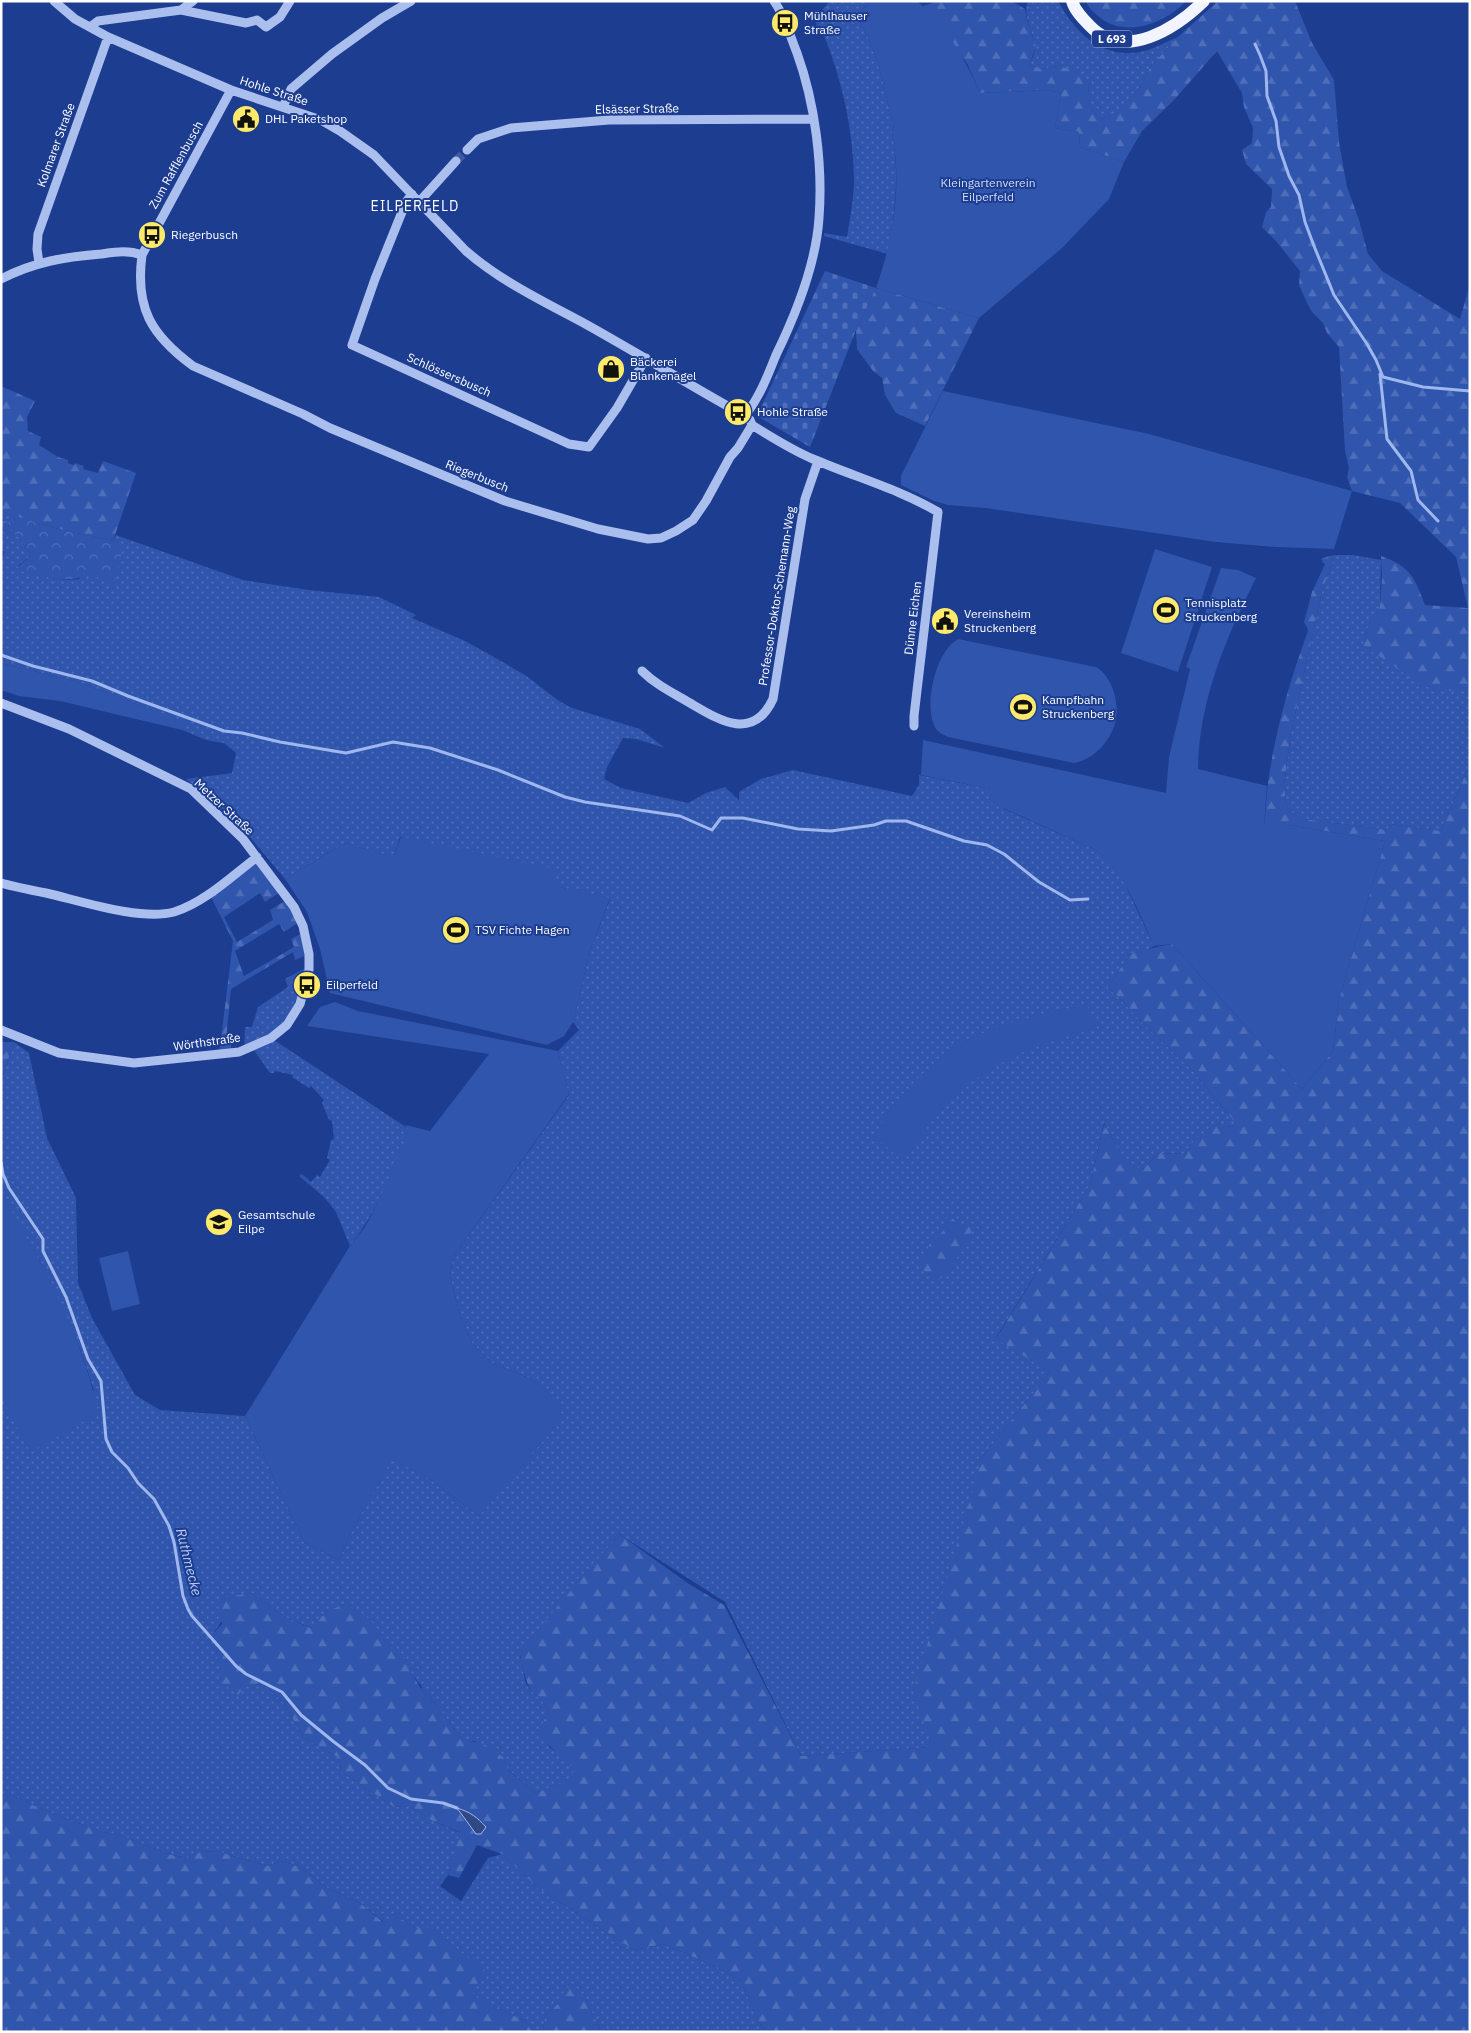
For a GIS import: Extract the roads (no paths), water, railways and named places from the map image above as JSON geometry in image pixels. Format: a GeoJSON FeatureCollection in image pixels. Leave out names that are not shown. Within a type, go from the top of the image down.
{"type":"FeatureCollection","features":[{"type":"Feature","properties":{"kind":"main road","name":"L 693"},"geometry":{"type":"LineString","coordinates":[[1072,1],[1082,18],[1094,30],[1108,38],[1123,42],[1157,36],[1192,12],[1204,1]]}},
{"type":"Feature","properties":{"kind":"street","name":"Hohle Straße"},"geometry":{"type":"LineString","coordinates":[[54,1],[75,19],[108,37],[231,90],[320,120],[340,131],[374,155],[466,251],[480,263],[527,293],[646,358],[738,412],[747,412]]}},
{"type":"Feature","properties":{"kind":"street"},"geometry":{"type":"LineString","coordinates":[[181,10],[193,1]]}},
{"type":"Feature","properties":{"kind":"street"},"geometry":{"type":"LineString","coordinates":[[90,27],[98,21],[181,10],[246,23],[257,20],[266,27],[280,17],[290,1]]}},
{"type":"Feature","properties":{"kind":"street"},"geometry":{"type":"LineString","coordinates":[[283,107],[292,89],[332,54],[382,18],[410,1]]}},
{"type":"Feature","properties":{"kind":"street"},"geometry":{"type":"LineString","coordinates":[[777,3],[804,74],[814,119],[820,180],[819,219],[808,271],[792,321],[756,398],[747,412],[752,425],[818,461]]}},
{"type":"Feature","properties":{"kind":"street","name":"Kolmarer Straße"},"geometry":{"type":"LineString","coordinates":[[39,263],[37,249],[38,234],[108,37]]}},
{"type":"Feature","properties":{"kind":"street","name":"Zum Rafflenbusch"},"geometry":{"type":"LineString","coordinates":[[142,255],[231,90]]}},
{"type":"Feature","properties":{"kind":"street","name":"Elsässer Straße"},"geometry":{"type":"LineString","coordinates":[[467,150],[478,139],[511,128],[609,120],[814,119]]}},
{"type":"Feature","properties":{"kind":"street"},"geometry":{"type":"LineString","coordinates":[[415,198],[456,161]]}},
{"type":"Feature","properties":{"kind":"street","name":"Schlössersbusch"},"geometry":{"type":"LineString","coordinates":[[415,198],[406,202],[375,279],[352,345],[569,444],[589,447],[617,408],[646,358]]}},
{"type":"Feature","properties":{"kind":"street"},"geometry":{"type":"LineString","coordinates":[[1,279],[14,272],[53,259],[130,251],[142,255]]}},
{"type":"Feature","properties":{"kind":"street","name":"Riegerbusch"},"geometry":{"type":"LineString","coordinates":[[142,255],[140,284],[144,308],[153,327],[167,346],[193,366],[402,459],[505,501],[558,518],[640,538],[661,538],[676,531],[693,520],[730,457],[752,425]]}},
{"type":"Feature","properties":{"kind":"street","name":"Dünne Eichen"},"geometry":{"type":"LineString","coordinates":[[818,461],[923,503],[938,512],[914,726]]}},
{"type":"Feature","properties":{"kind":"street","name":"Professor-Doktor-Schemann-Weg"},"geometry":{"type":"LineString","coordinates":[[642,671],[653,681],[724,722],[745,724],[759,718],[773,699],[804,508],[818,461]]}},
{"type":"Feature","properties":{"kind":"street","name":"Metzer Straße"},"geometry":{"type":"LineString","coordinates":[[1,703],[70,729],[191,790],[243,839],[257,857]]}},
{"type":"Feature","properties":{"kind":"street"},"geometry":{"type":"LineString","coordinates":[[1,883],[99,906],[157,916],[192,904],[225,883],[257,857]]}},
{"type":"Feature","properties":{"kind":"street","name":"Wörthstraße"},"geometry":{"type":"LineString","coordinates":[[1,1030],[58,1053],[134,1063],[239,1052],[271,1038],[287,1025],[300,1004],[309,977],[309,954],[303,926],[294,907],[257,857]]}},
{"type":"Feature","properties":{"kind":"waterway"},"geometry":{"type":"LineString","coordinates":[[1255,44],[1266,71],[1267,96],[1276,121],[1279,147],[1289,176],[1299,195],[1305,222],[1314,246],[1334,295],[1367,344],[1383,377],[1423,387],[1470,391]]}},
{"type":"Feature","properties":{"kind":"waterway"},"geometry":{"type":"LineString","coordinates":[[1380,374],[1387,439],[1411,471],[1418,500],[1438,521]]}},
{"type":"Feature","properties":{"kind":"waterway"},"geometry":{"type":"LineString","coordinates":[[1,655],[33,666],[92,681],[224,731],[346,753],[393,742],[430,748],[498,770],[565,797],[585,802],[680,816],[712,830],[721,818],[743,818],[798,829],[831,831],[874,825],[886,821],[906,821],[964,841],[987,845],[1004,854],[1039,882],[1070,900],[1088,899]]}},
{"type":"Feature","properties":{"kind":"waterway","name":"Ruthmecke"},"geometry":{"type":"LineString","coordinates":[[1,1162],[3,1174],[9,1188],[43,1239],[43,1251],[66,1297],[88,1359],[101,1381],[106,1439],[112,1452],[154,1499],[169,1526],[174,1542],[183,1596],[192,1616],[236,1666],[246,1674],[282,1692],[301,1715],[365,1765],[388,1788],[411,1799],[443,1803],[457,1808]]}},
{"type":"Feature","properties":{"kind":"tunnel"},"geometry":{"type":"LineString","coordinates":[[456,161],[467,150]]}},
{"type":"Feature","properties":{"kind":"place","name":"Mühlhauser Straße"},"geometry":{"type":"Point","coordinates":[785,23]}},
{"type":"Feature","properties":{"kind":"place","name":"DHL Paketshop"},"geometry":{"type":"Point","coordinates":[246,119]}},
{"type":"Feature","properties":{"kind":"place","name":"Riegerbusch"},"geometry":{"type":"Point","coordinates":[152,235]}},
{"type":"Feature","properties":{"kind":"place","name":"Bäckerei Blankenagel"},"geometry":{"type":"Point","coordinates":[611,369]}},
{"type":"Feature","properties":{"kind":"place","name":"Hohle Straße"},"geometry":{"type":"Point","coordinates":[738,412]}},
{"type":"Feature","properties":{"kind":"place","name":"Tennisplatz Struckenberg"},"geometry":{"type":"Point","coordinates":[1166,610]}},
{"type":"Feature","properties":{"kind":"place","name":"Vereinsheim Struckenberg"},"geometry":{"type":"Point","coordinates":[945,621]}},
{"type":"Feature","properties":{"kind":"place","name":"Kampfbahn Struckenberg"},"geometry":{"type":"Point","coordinates":[1023,707]}},
{"type":"Feature","properties":{"kind":"place","name":"TSV Fichte Hagen"},"geometry":{"type":"Point","coordinates":[456,930]}},
{"type":"Feature","properties":{"kind":"place","name":"Eilperfeld"},"geometry":{"type":"Point","coordinates":[307,985]}},
{"type":"Feature","properties":{"kind":"place","name":"Gesamtschule Eilpe"},"geometry":{"type":"Point","coordinates":[219,1222]}},
{"type":"Feature","properties":{"kind":"district","name":"EILPERFELD"},"geometry":{"type":"Point","coordinates":[415,206]}},
{"type":"Feature","properties":{"kind":"park label","name":"Kleingartenverein Eilperfeld"},"geometry":{"type":"Point","coordinates":[988,190]}}]}
